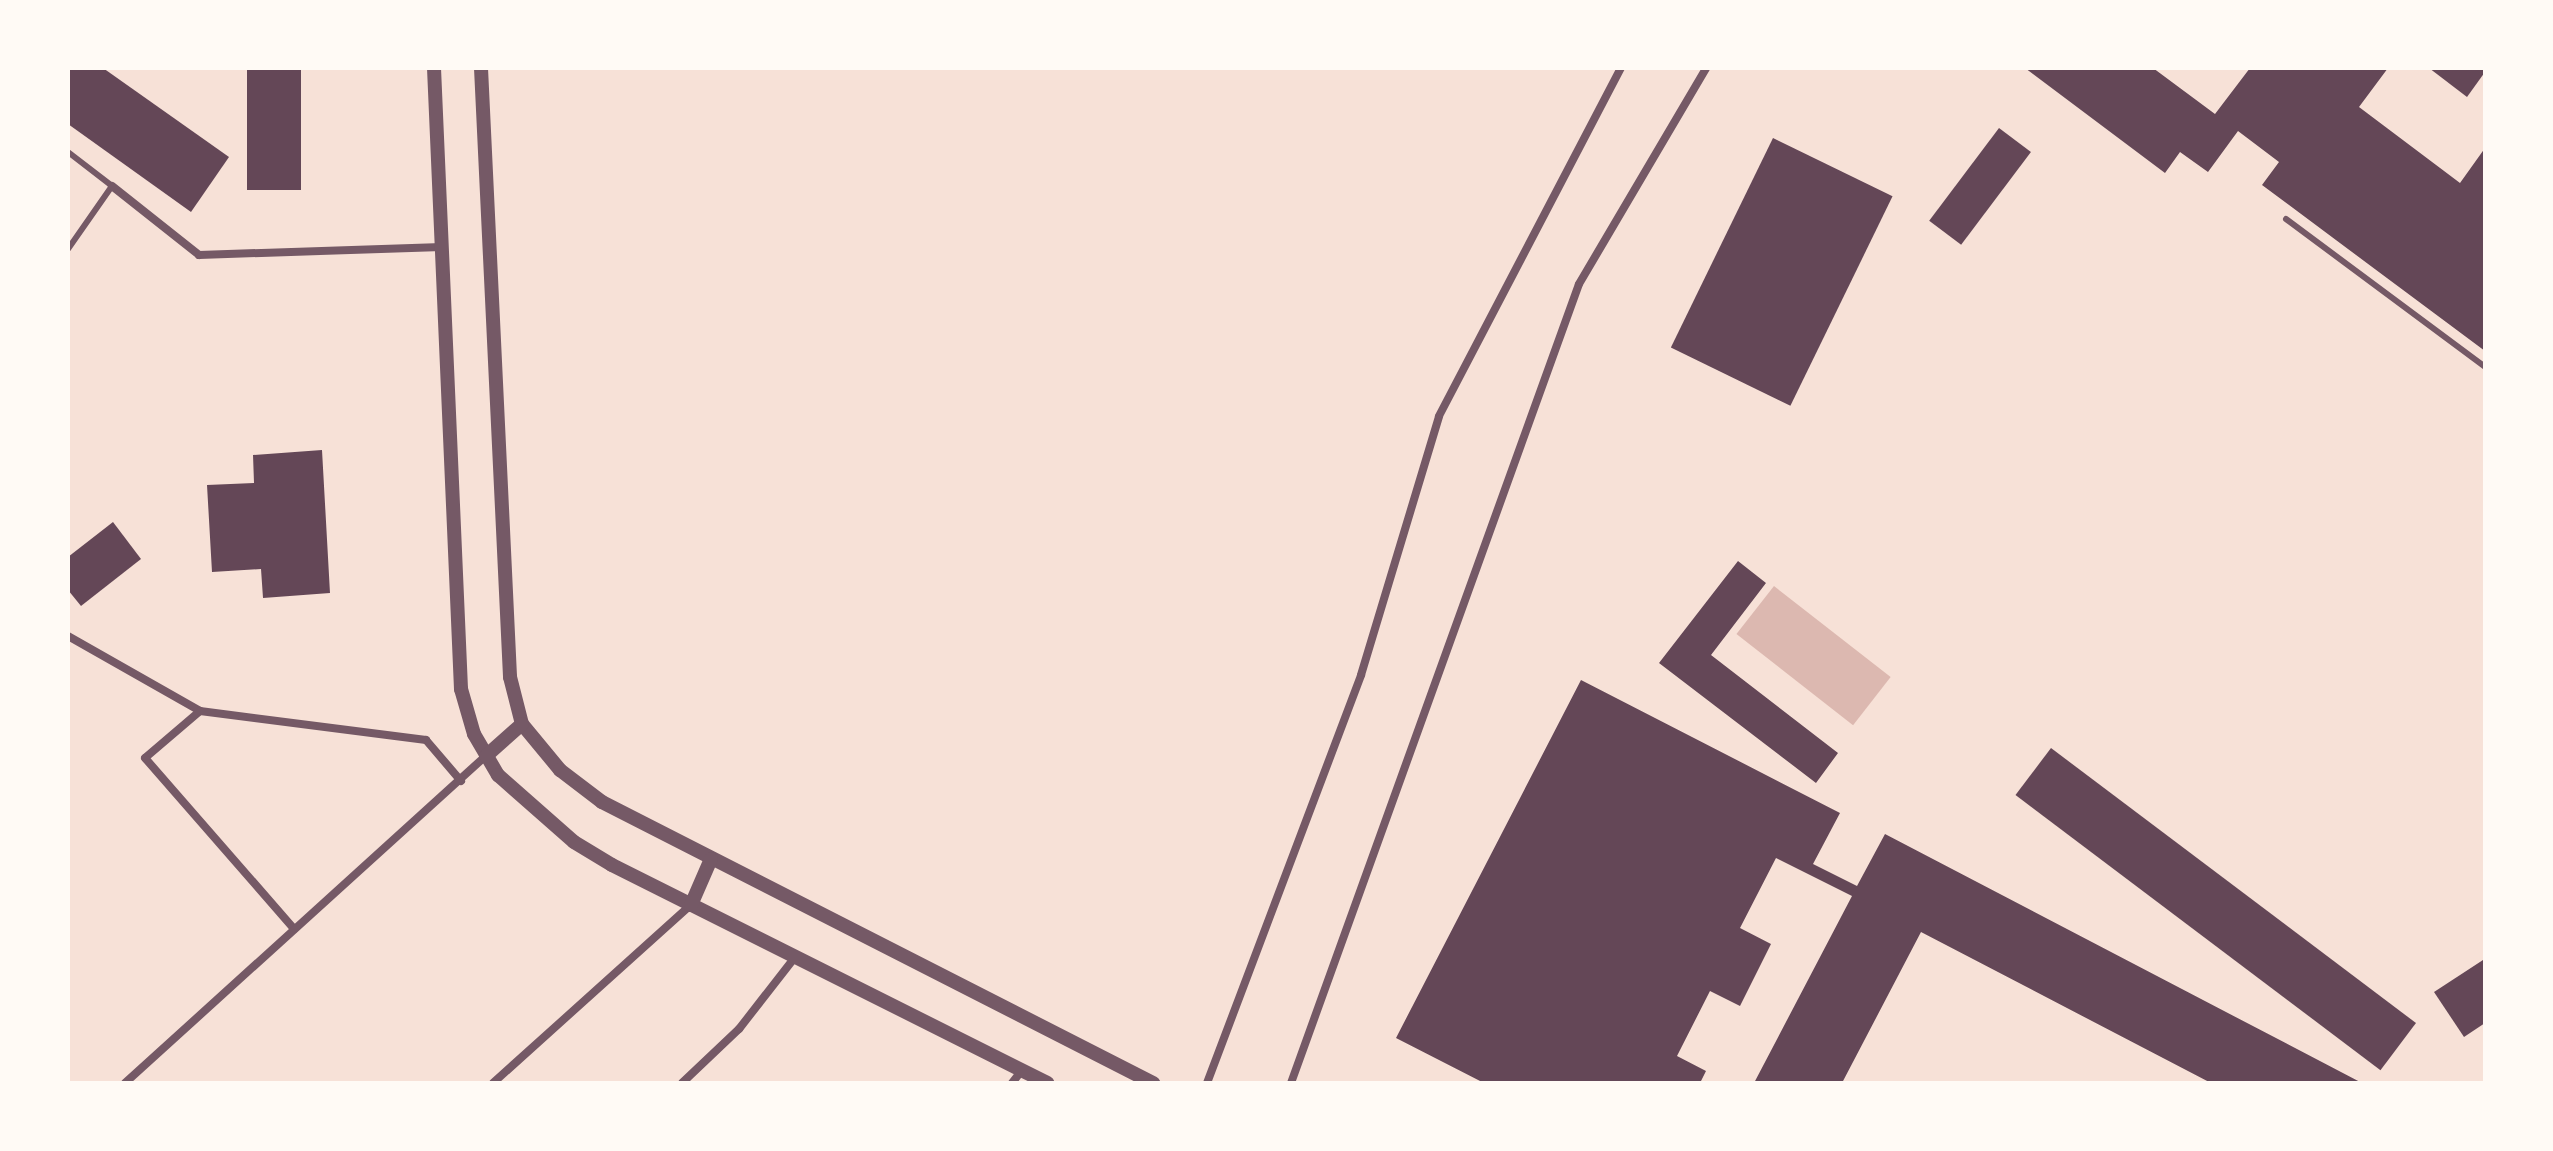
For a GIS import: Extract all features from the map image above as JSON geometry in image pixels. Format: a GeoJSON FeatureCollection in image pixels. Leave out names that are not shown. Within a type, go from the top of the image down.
{"type":"FeatureCollection","features":[{"type":"Feature","properties":{"kind":"street"},"geometry":{"type":"LineString","coordinates":[[434,68],[461,689],[474,734],[486,756],[498,775],[574,842],[691,905],[1047,1083]]}},
{"type":"Feature","properties":{"kind":"street"},"geometry":{"type":"LineString","coordinates":[[481,68],[510,677],[522,724],[560,770],[602,802],[1153,1083]]}},
{"type":"Feature","properties":{"kind":"street"},"geometry":{"type":"LineString","coordinates":[[1207,1083],[1361,675],[1439,416],[1621,68]]}},
{"type":"Feature","properties":{"kind":"street"},"geometry":{"type":"LineString","coordinates":[[1291,1083],[1579,284],[1706,68]]}},
{"type":"Feature","properties":{"kind":"street"},"geometry":{"type":"LineString","coordinates":[[112,186],[199,255],[442,247]]}},
{"type":"Feature","properties":{"kind":"street"},"geometry":{"type":"LineString","coordinates":[[68,636],[200,711],[426,740],[461,781]]}},
{"type":"Feature","properties":{"kind":"street"},"geometry":{"type":"LineString","coordinates":[[200,711],[145,758],[294,929]]}},
{"type":"Feature","properties":{"kind":"street"},"geometry":{"type":"LineString","coordinates":[[125,1083],[522,724]]}},
{"type":"Feature","properties":{"kind":"street"},"geometry":{"type":"LineString","coordinates":[[493,1083],[691,905],[711,859]]}},
{"type":"Feature","properties":{"kind":"street"},"geometry":{"type":"LineString","coordinates":[[682,1083],[739,1029],[796,956]]}},
{"type":"Feature","properties":{"kind":"street"},"geometry":{"type":"LineString","coordinates":[[1012,1083],[1022,1070]]}},
{"type":"Feature","properties":{"kind":"lane"},"geometry":{"type":"LineString","coordinates":[[68,152],[112,186],[68,249]]}},
{"type":"Feature","properties":{"kind":"lane"},"geometry":{"type":"LineString","coordinates":[[2286,219],[2485,367]]}},
{"type":"Feature","properties":{"kind":"shaded area"},"geometry":{"type":"Polygon","coordinates":[[[1774,586],[1891,677],[1853,725],[1736,634],[1774,586]]]}},
{"type":"Feature","properties":{"kind":"building"},"geometry":{"type":"Polygon","coordinates":[[[68,68],[103,68],[229,157],[191,212],[68,124],[68,68]]]}},
{"type":"Feature","properties":{"kind":"building"},"geometry":{"type":"Polygon","coordinates":[[[247,68],[301,68],[301,190],[247,190],[247,68]]]}},
{"type":"Feature","properties":{"kind":"building"},"geometry":{"type":"Polygon","coordinates":[[[2025,68],[2153,68],[2215,114],[2250,68],[2388,68],[2359,107],[2460,183],[2485,148],[2485,351],[2262,185],[2279,162],[2238,131],[2208,172],[2180,152],[2165,173],[2025,68]]]}},
{"type":"Feature","properties":{"kind":"building"},"geometry":{"type":"Polygon","coordinates":[[[2429,68],[2485,68],[2485,72],[2467,97],[2429,68]]]}},
{"type":"Feature","properties":{"kind":"building"},"geometry":{"type":"Polygon","coordinates":[[[1999,128],[2031,152],[1961,245],[1929,221],[1999,128]]]}},
{"type":"Feature","properties":{"kind":"building"},"geometry":{"type":"Polygon","coordinates":[[[1773,138],[1893,196],[1790,406],[1671,347],[1773,138]]]}},
{"type":"Feature","properties":{"kind":"building"},"geometry":{"type":"Polygon","coordinates":[[[322,450],[330,593],[263,598],[261,569],[212,572],[207,485],[254,483],[253,455],[322,450]]]}},
{"type":"Feature","properties":{"kind":"building"},"geometry":{"type":"Polygon","coordinates":[[[113,522],[141,559],[81,606],[68,590],[68,557],[113,522]]]}},
{"type":"Feature","properties":{"kind":"building"},"geometry":{"type":"Polygon","coordinates":[[[1738,561],[1766,583],[1711,655],[1838,753],[1816,783],[1659,663],[1738,561]]]}},
{"type":"Feature","properties":{"kind":"building"},"geometry":{"type":"Polygon","coordinates":[[[1581,680],[1840,813],[1813,864],[1857,886],[1885,834],[2362,1083],[2211,1083],[1921,932],[1842,1083],[1754,1083],[1852,896],[1776,858],[1740,928],[1771,944],[1740,1006],[1710,991],[1677,1056],[1706,1071],[1700,1083],[1484,1083],[1396,1038],[1581,680]]]}},
{"type":"Feature","properties":{"kind":"building"},"geometry":{"type":"Polygon","coordinates":[[[2051,748],[2416,1023],[2380,1070],[2015,795],[2051,748]]]}},
{"type":"Feature","properties":{"kind":"building"},"geometry":{"type":"Polygon","coordinates":[[[2483,960],[2485,1023],[2464,1037],[2434,992],[2483,960]]]}}]}
